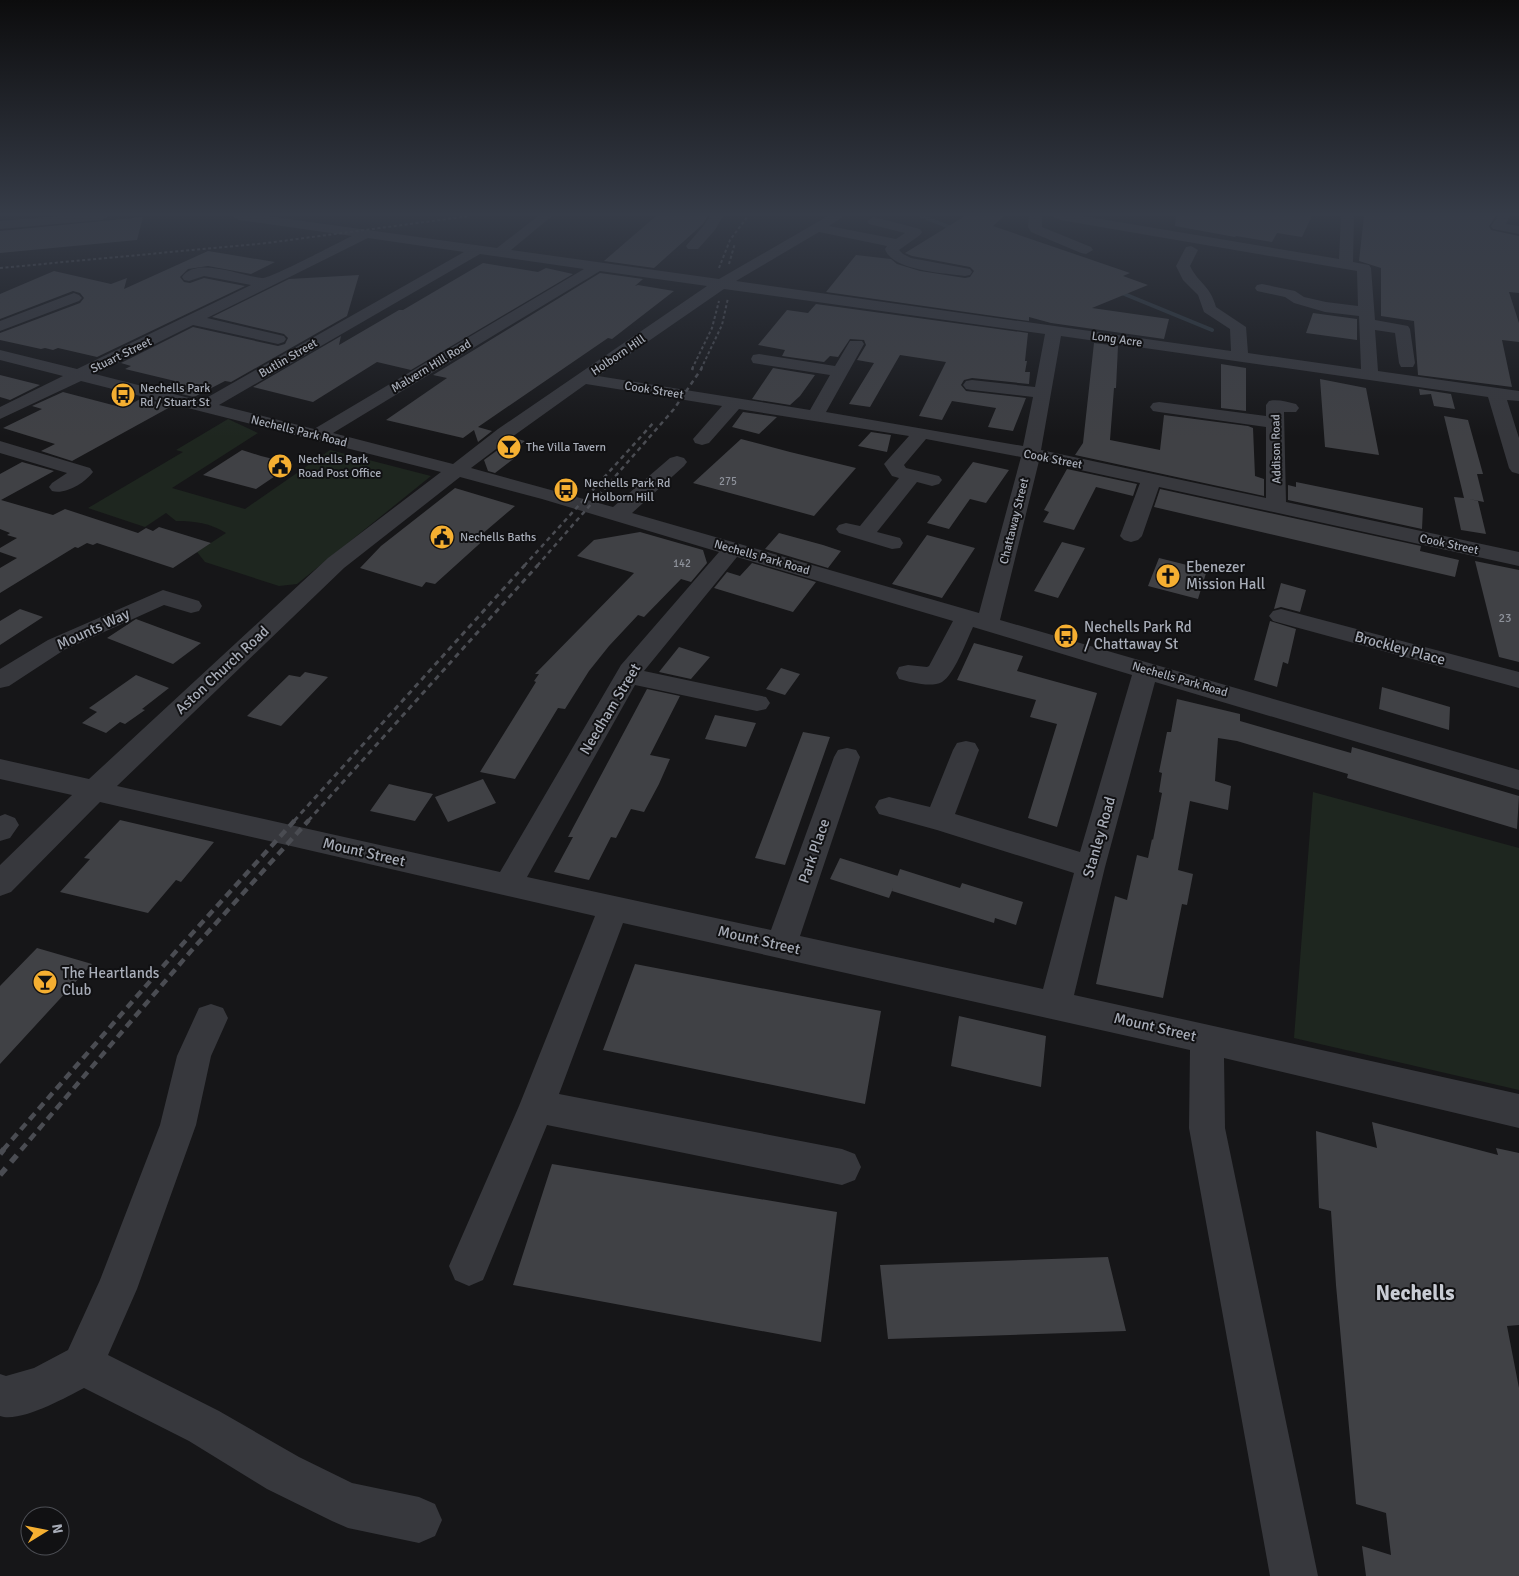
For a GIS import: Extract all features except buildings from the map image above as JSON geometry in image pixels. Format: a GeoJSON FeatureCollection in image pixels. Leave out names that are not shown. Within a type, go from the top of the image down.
{"type":"FeatureCollection","features":[{"type":"Feature","properties":{"kind":"street","name":"Stuart Street"},"geometry":{"type":"LineString","coordinates":[[0,414],[252,290]]}},
{"type":"Feature","properties":{"kind":"street","name":"Butlin Street"},"geometry":{"type":"LineString","coordinates":[[203,407],[407,290]]}},
{"type":"Feature","properties":{"kind":"street","name":"Malvern Hill Road"},"geometry":{"type":"LineString","coordinates":[[317,434],[558,290]]}},
{"type":"Feature","properties":{"kind":"street","name":"Holborn Hill"},"geometry":{"type":"LineString","coordinates":[[455,470],[714,290]]}},
{"type":"Feature","properties":{"kind":"street","name":"Long Acre"},"geometry":{"type":"LineString","coordinates":[[769,290],[1519,396]]}},
{"type":"Feature","properties":{"kind":"street"},"geometry":{"type":"LineString","coordinates":[[1201,290],[1205,294],[1209,309],[1238,327],[1240,356]]}},
{"type":"Feature","properties":{"kind":"street"},"geometry":{"type":"LineString","coordinates":[[1269,290],[1290,294],[1299,300],[1402,328],[1407,363]]}},
{"type":"Feature","properties":{"kind":"street"},"geometry":{"type":"LineString","coordinates":[[1365,290],[1370,375]]}},
{"type":"Feature","properties":{"kind":"street"},"geometry":{"type":"LineString","coordinates":[[0,326],[81,299],[48,292]]}},
{"type":"Feature","properties":{"kind":"street"},"geometry":{"type":"LineString","coordinates":[[518,296],[541,300]]}},
{"type":"Feature","properties":{"kind":"street"},"geometry":{"type":"LineString","coordinates":[[192,320],[278,339]]}},
{"type":"Feature","properties":{"kind":"street","name":"Chattaway Street"},"geometry":{"type":"LineString","coordinates":[[908,673],[933,676],[978,620],[1031,454],[1054,330]]}},
{"type":"Feature","properties":{"kind":"street"},"geometry":{"type":"LineString","coordinates":[[815,416],[856,344]]}},
{"type":"Feature","properties":{"kind":"street","name":"Nechells Park Road"},"geometry":{"type":"LineString","coordinates":[[0,355],[317,434],[549,496],[1146,669],[1519,780]]}},
{"type":"Feature","properties":{"kind":"street"},"geometry":{"type":"LineString","coordinates":[[759,359],[840,372]]}},
{"type":"Feature","properties":{"kind":"street"},"geometry":{"type":"LineString","coordinates":[[968,404],[977,369]]}},
{"type":"Feature","properties":{"kind":"street","name":"Cook Street"},"geometry":{"type":"LineString","coordinates":[[584,379],[922,433],[1031,454],[1519,559]]}},
{"type":"Feature","properties":{"kind":"street"},"geometry":{"type":"LineString","coordinates":[[972,386],[1043,394]]}},
{"type":"Feature","properties":{"kind":"street"},"geometry":{"type":"LineString","coordinates":[[1496,393],[1519,468]]}},
{"type":"Feature","properties":{"kind":"street"},"geometry":{"type":"LineString","coordinates":[[702,440],[735,403]]}},
{"type":"Feature","properties":{"kind":"street","name":"Addison Road"},"geometry":{"type":"LineString","coordinates":[[1276,507],[1275,405],[1290,408]]}},
{"type":"Feature","properties":{"kind":"street"},"geometry":{"type":"LineString","coordinates":[[1159,407],[1276,423]]}},
{"type":"Feature","properties":{"kind":"street"},"geometry":{"type":"LineString","coordinates":[[922,433],[894,464],[899,472],[932,480]]}},
{"type":"Feature","properties":{"kind":"street"},"geometry":{"type":"LineString","coordinates":[[0,447],[83,472],[59,487]]}},
{"type":"Feature","properties":{"kind":"street"},"geometry":{"type":"LineString","coordinates":[[612,514],[678,462]]}},
{"type":"Feature","properties":{"kind":"street","name":"Aston Church Road"},"geometry":{"type":"LineString","coordinates":[[0,884],[94,791],[336,563],[455,470]]}},
{"type":"Feature","properties":{"kind":"street"},"geometry":{"type":"LineString","coordinates":[[892,543],[855,532],[912,475]]}},
{"type":"Feature","properties":{"kind":"street"},"geometry":{"type":"LineString","coordinates":[[1130,536],[1150,480]]}},
{"type":"Feature","properties":{"kind":"street","name":"Needham Street"},"geometry":{"type":"LineString","coordinates":[[508,885],[628,675],[734,549]]}},
{"type":"Feature","properties":{"kind":"street","name":"Mounts Way"},"geometry":{"type":"LineString","coordinates":[[0,680],[56,646],[163,597],[191,606]]}},
{"type":"Feature","properties":{"kind":"street","name":"Brockley Place"},"geometry":{"type":"LineString","coordinates":[[1281,616],[1519,680]]}},
{"type":"Feature","properties":{"kind":"street","name":"Stanley Road"},"geometry":{"type":"LineString","coordinates":[[1055,1006],[1090,867],[1146,669]]}},
{"type":"Feature","properties":{"kind":"street"},"geometry":{"type":"LineString","coordinates":[[628,675],[668,685],[728,695],[757,704]]}},
{"type":"Feature","properties":{"kind":"street"},"geometry":{"type":"LineString","coordinates":[[940,820],[966,750]]}},
{"type":"Feature","properties":{"kind":"street","name":"Park Place"},"geometry":{"type":"LineString","coordinates":[[781,945],[847,756]]}},
{"type":"Feature","properties":{"kind":"street","name":"Mount Street"},"geometry":{"type":"LineString","coordinates":[[0,769],[508,885],[1207,1039],[1519,1111]]}},
{"type":"Feature","properties":{"kind":"street"},"geometry":{"type":"LineString","coordinates":[[889,807],[940,820],[1090,867]]}},
{"type":"Feature","properties":{"kind":"street"},"geometry":{"type":"LineString","coordinates":[[469,1266],[537,1106],[614,907]]}},
{"type":"Feature","properties":{"kind":"street"},"geometry":{"type":"LineString","coordinates":[[2,1399],[41,1388],[83,1365],[118,1289],[178,1124],[194,1056],[211,1018]]}},
{"type":"Feature","properties":{"kind":"street"},"geometry":{"type":"LineString","coordinates":[[1207,1039],[1207,1128],[1294,1576]]}},
{"type":"Feature","properties":{"kind":"street"},"geometry":{"type":"LineString","coordinates":[[537,1106],[842,1167]]}},
{"type":"Feature","properties":{"kind":"street"},"geometry":{"type":"LineString","coordinates":[[83,1365],[204,1426],[283,1473],[348,1505],[419,1520]]}},
{"type":"Feature","properties":{"kind":"shaded area"},"geometry":{"type":"Polygon","coordinates":[[[228,419],[258,433],[172,488],[245,509],[330,450],[431,476],[297,584],[279,586],[205,562],[197,552],[226,533],[214,527],[196,522],[176,521],[166,513],[145,527],[88,508],[183,452],[176,450],[228,419]]]}},
{"type":"Feature","properties":{"kind":"shaded area"},"geometry":{"type":"Polygon","coordinates":[[[1313,792],[1519,848],[1519,1090],[1294,1038],[1313,792]]]}},
{"type":"Feature","properties":{"kind":"waterway"},"geometry":{"type":"LineString","coordinates":[[1117,291],[1212,330]]}},
{"type":"Feature","properties":{"kind":"railway"},"geometry":{"type":"LineString","coordinates":[[701,369],[722,325],[728,298]]}},
{"type":"Feature","properties":{"kind":"railway"},"geometry":{"type":"LineString","coordinates":[[692,369],[712,328],[719,301]]}},
{"type":"Feature","properties":{"kind":"railway"},"geometry":{"type":"LineString","coordinates":[[537,566],[674,409],[702,368]]}},
{"type":"Feature","properties":{"kind":"railway"},"geometry":{"type":"LineString","coordinates":[[524,566],[655,421]]}},
{"type":"Feature","properties":{"kind":"railway"},"geometry":{"type":"LineString","coordinates":[[294,821],[525,565]]}},
{"type":"Feature","properties":{"kind":"railway"},"geometry":{"type":"LineString","coordinates":[[308,821],[538,565]]}},
{"type":"Feature","properties":{"kind":"railway"},"geometry":{"type":"LineString","coordinates":[[3,1150],[179,948],[295,820]]}},
{"type":"Feature","properties":{"kind":"railway"},"geometry":{"type":"LineString","coordinates":[[21,1150],[191,951],[309,820]]}},
{"type":"Feature","properties":{"kind":"railway"},"geometry":{"type":"LineString","coordinates":[[0,1154],[4,1149]]}},
{"type":"Feature","properties":{"kind":"railway"},"geometry":{"type":"LineString","coordinates":[[0,1175],[22,1149]]}},
{"type":"Feature","properties":{"kind":"place","name":"Nechells Park Rd / Stuart St"},"geometry":{"type":"Point","coordinates":[123,395]}},
{"type":"Feature","properties":{"kind":"place","name":"The Villa Tavern"},"geometry":{"type":"Point","coordinates":[509,447]}},
{"type":"Feature","properties":{"kind":"place","name":"Nechells Park Road Post Office"},"geometry":{"type":"Point","coordinates":[280,466]}},
{"type":"Feature","properties":{"kind":"place","name":"Nechells Park Rd / Holborn Hill"},"geometry":{"type":"Point","coordinates":[566,490]}},
{"type":"Feature","properties":{"kind":"place","name":"Nechells Baths"},"geometry":{"type":"Point","coordinates":[442,537]}},
{"type":"Feature","properties":{"kind":"place","name":"Ebenezer Mission Hall"},"geometry":{"type":"Point","coordinates":[1168,576]}},
{"type":"Feature","properties":{"kind":"place","name":"Nechells Park Rd / Chattaway St"},"geometry":{"type":"Point","coordinates":[1066,636]}},
{"type":"Feature","properties":{"kind":"place","name":"The Heartlands Club"},"geometry":{"type":"Point","coordinates":[45,982]}},
{"type":"Feature","properties":{"kind":"district","name":"Nechells"},"geometry":{"type":"Point","coordinates":[1415,1293]}}]}
